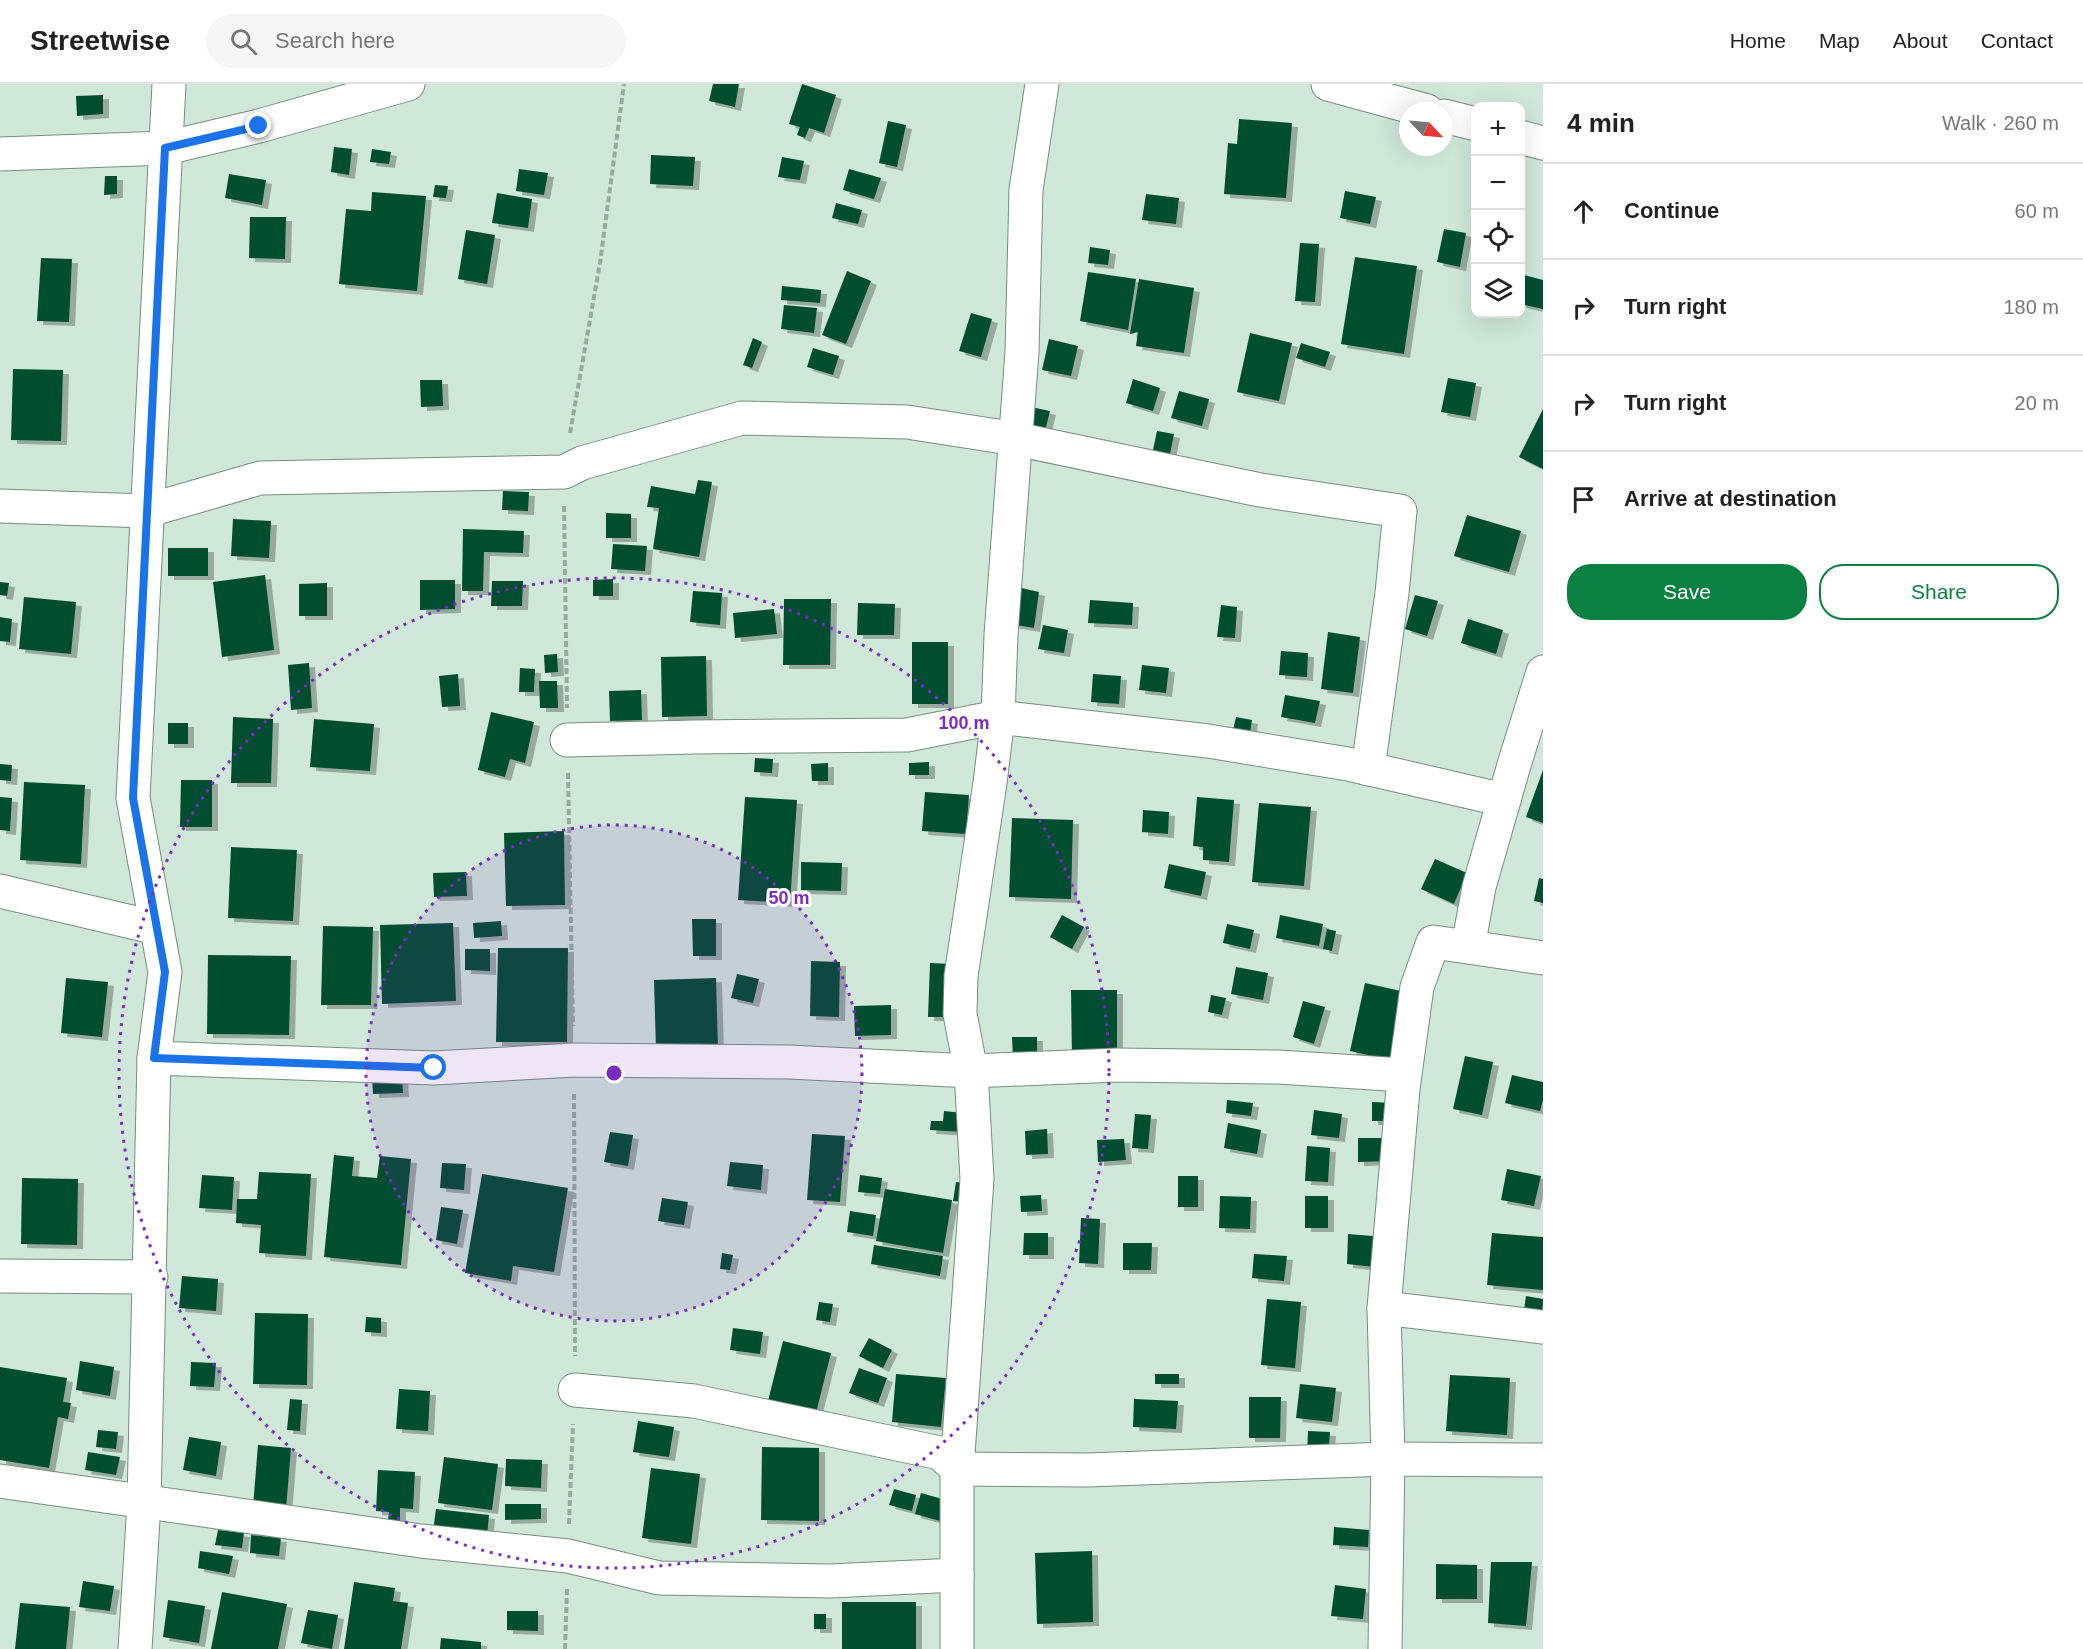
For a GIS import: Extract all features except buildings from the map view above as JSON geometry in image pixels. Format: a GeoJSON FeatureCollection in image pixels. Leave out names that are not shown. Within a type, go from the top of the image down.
{"type":"FeatureCollection","features":[{"type":"Feature","properties":{"kind":"street"},"geometry":{"type":"LineString","coordinates":[[135,1649],[144,1503],[151,1277],[154,1058],[165,972],[133,798],[169,84]]}},
{"type":"Feature","properties":{"kind":"street"},"geometry":{"type":"LineString","coordinates":[[0,154],[165,148],[259,126],[408,84]]}},
{"type":"Feature","properties":{"kind":"street"},"geometry":{"type":"LineString","coordinates":[[957,1649],[957,1469],[977,1179],[971,1071],[960,1014],[961,976],[998,717],[1001,635],[1022,352],[1026,190],[1042,84]]}},
{"type":"Feature","properties":{"kind":"street"},"geometry":{"type":"LineString","coordinates":[[1328,84],[1399,104]]}},
{"type":"Feature","properties":{"kind":"street"},"geometry":{"type":"LineString","coordinates":[[1453,118],[1471,123]]}},
{"type":"Feature","properties":{"kind":"street"},"geometry":{"type":"LineString","coordinates":[[1525,138],[1543,143]]}},
{"type":"Feature","properties":{"kind":"street"},"geometry":{"type":"LineString","coordinates":[[0,506],[146,511],[260,478],[564,472],[582,463],[742,418],[907,422],[1016,440],[1260,490],[1400,511],[1392,593],[1368,769]]}},
{"type":"Feature","properties":{"kind":"street"},"geometry":{"type":"LineString","coordinates":[[1468,947],[1479,887],[1543,672]]}},
{"type":"Feature","properties":{"kind":"street"},"geometry":{"type":"LineString","coordinates":[[567,740],[907,735],[998,717],[1208,741],[1348,764],[1504,800]]}},
{"type":"Feature","properties":{"kind":"street"},"geometry":{"type":"LineString","coordinates":[[0,891],[157,928]]}},
{"type":"Feature","properties":{"kind":"street"},"geometry":{"type":"LineString","coordinates":[[1385,1649],[1388,1459],[1384,1308],[1404,1075],[1417,987],[1432,942],[1543,958]]}},
{"type":"Feature","properties":{"kind":"street"},"geometry":{"type":"LineString","coordinates":[[154,1058],[434,1068],[574,1060],[789,1062],[971,1071],[1129,1065],[1278,1067],[1404,1075]]}},
{"type":"Feature","properties":{"kind":"street"},"geometry":{"type":"LineString","coordinates":[[0,1276],[151,1277]]}},
{"type":"Feature","properties":{"kind":"street"},"geometry":{"type":"LineString","coordinates":[[1384,1308],[1543,1327]]}},
{"type":"Feature","properties":{"kind":"street"},"geometry":{"type":"LineString","coordinates":[[575,1390],[694,1401],[940,1453],[957,1469],[1087,1470],[1388,1459],[1543,1460]]}},
{"type":"Feature","properties":{"kind":"street"},"geometry":{"type":"LineString","coordinates":[[0,1481],[422,1541],[568,1556],[659,1578],[830,1581],[957,1575]]}},
{"type":"Feature","properties":{"kind":"path"},"geometry":{"type":"LineString","coordinates":[[565,1649],[575,1390],[574,1060],[564,472],[600,263],[624,84]]}},
{"type":"Feature","properties":{"kind":"route"},"geometry":{"type":"LineString","coordinates":[[259,126],[165,148],[133,798],[165,972],[154,1058],[434,1068]]}}]}
